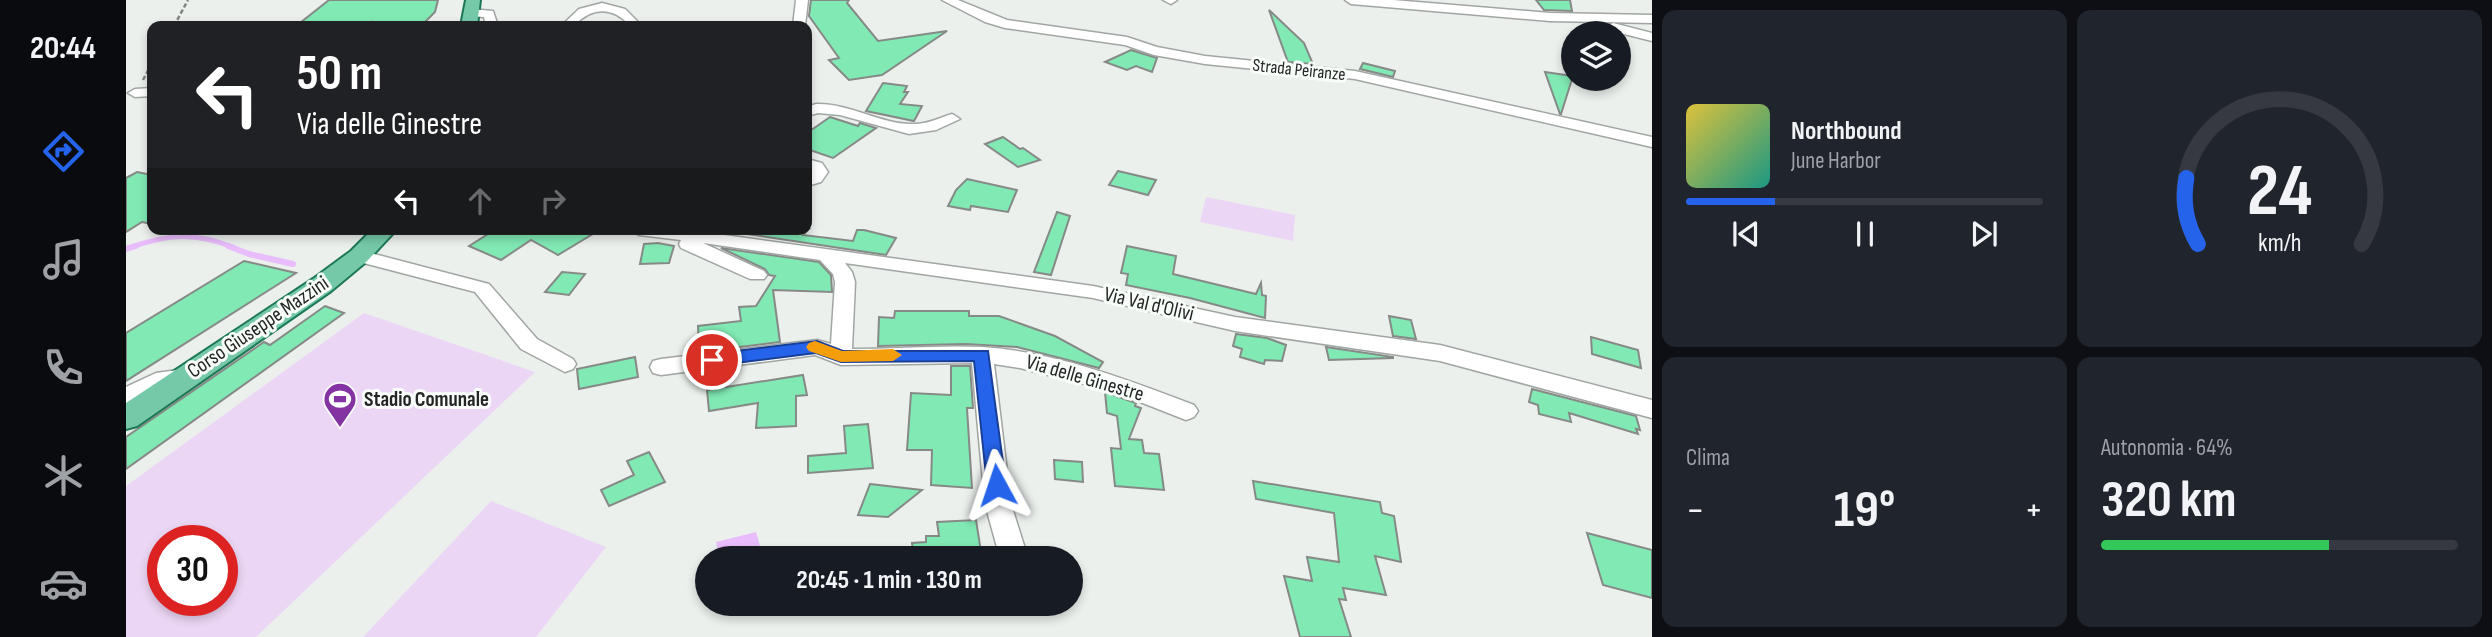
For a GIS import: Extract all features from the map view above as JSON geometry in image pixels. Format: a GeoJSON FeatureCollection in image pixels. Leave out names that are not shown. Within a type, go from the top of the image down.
{"type":"FeatureCollection","features":[{"type":"Feature","properties":{"kind":"main road","name":"Corso Giuseppe Mazzini"},"geometry":{"type":"LineString","coordinates":[[126,418],[322,285],[359,256],[380,235]]}},
{"type":"Feature","properties":{"kind":"street"},"geometry":{"type":"LineString","coordinates":[[800,21],[802,0]]}},
{"type":"Feature","properties":{"kind":"street","name":"Strada Peiranze"},"geometry":{"type":"LineString","coordinates":[[948,0],[989,19],[1026,28],[1127,41],[1154,51],[1205,60],[1355,75],[1652,142]]}},
{"type":"Feature","properties":{"kind":"street"},"geometry":{"type":"LineString","coordinates":[[1351,0],[1550,17],[1652,19]]}},
{"type":"Feature","properties":{"kind":"street"},"geometry":{"type":"LineString","coordinates":[[1450,0],[1490,8],[1588,18],[1652,37]]}},
{"type":"Feature","properties":{"kind":"street"},"geometry":{"type":"LineString","coordinates":[[572,21],[586,6],[598,3],[617,5],[629,13],[633,21]]}},
{"type":"Feature","properties":{"kind":"street"},"geometry":{"type":"LineString","coordinates":[[471,13],[489,14],[491,21]]}},
{"type":"Feature","properties":{"kind":"street"},"geometry":{"type":"LineString","coordinates":[[135,93],[147,92]]}},
{"type":"Feature","properties":{"kind":"street"},"geometry":{"type":"LineString","coordinates":[[812,108],[832,109],[913,130],[952,119]]}},
{"type":"Feature","properties":{"kind":"street"},"geometry":{"type":"LineString","coordinates":[[812,166],[820,172],[812,179]]}},
{"type":"Feature","properties":{"kind":"street"},"geometry":{"type":"LineString","coordinates":[[677,235],[677,239],[682,242],[757,275]]}},
{"type":"Feature","properties":{"kind":"street","name":"Via Val d'Olivi"},"geometry":{"type":"LineString","coordinates":[[684,235],[1093,292],[1235,324],[1440,354],[1652,409]]}},
{"type":"Feature","properties":{"kind":"street"},"geometry":{"type":"LineString","coordinates":[[832,255],[828,259],[842,272],[845,282],[841,357]]}},
{"type":"Feature","properties":{"kind":"street"},"geometry":{"type":"LineString","coordinates":[[359,256],[482,288],[529,344],[565,364]]}},
{"type":"Feature","properties":{"kind":"street","name":"Via delle Ginestre"},"geometry":{"type":"LineString","coordinates":[[661,367],[817,347],[841,357],[982,355],[1020,360],[1118,384],[1186,411]]}},
{"type":"Feature","properties":{"kind":"street"},"geometry":{"type":"LineString","coordinates":[[982,355],[998,504],[1010,546]]}},
{"type":"Feature","properties":{"kind":"street"},"geometry":{"type":"LineString","coordinates":[[126,397],[164,380],[185,377]]}},
{"type":"Feature","properties":{"kind":"path"},"geometry":{"type":"LineString","coordinates":[[177,21],[188,0]]}},
{"type":"Feature","properties":{"kind":"shaded area"},"geometry":{"type":"Polygon","coordinates":[[[1206,197],[1295,215],[1293,241],[1200,222],[1206,197]]]}},
{"type":"Feature","properties":{"kind":"shaded area","name":"Stadio Comunale"},"geometry":{"type":"Polygon","coordinates":[[[364,313],[535,372],[256,637],[126,637],[126,486],[364,313]]]}},
{"type":"Feature","properties":{"kind":"shaded area"},"geometry":{"type":"Polygon","coordinates":[[[491,501],[606,547],[536,637],[363,637],[491,501]]]}},
{"type":"Feature","properties":{"kind":"shaded area"},"geometry":{"type":"Polygon","coordinates":[[[756,532],[760,546],[717,546],[716,542],[756,532]]]}},
{"type":"Feature","properties":{"kind":"building"},"geometry":{"type":"Polygon","coordinates":[[[329,0],[438,0],[435,12],[426,21],[302,21],[329,0]]]}},
{"type":"Feature","properties":{"kind":"building"},"geometry":{"type":"Polygon","coordinates":[[[811,0],[849,0],[847,3],[878,41],[947,31],[882,75],[849,80],[829,60],[839,58],[809,16],[811,0]]]}},
{"type":"Feature","properties":{"kind":"building"},"geometry":{"type":"Polygon","coordinates":[[[1536,0],[1570,0],[1572,11],[1544,10],[1536,0]]]}},
{"type":"Feature","properties":{"kind":"building"},"geometry":{"type":"Polygon","coordinates":[[[1269,10],[1304,43],[1313,64],[1288,62],[1269,10]]]}},
{"type":"Feature","properties":{"kind":"building"},"geometry":{"type":"Polygon","coordinates":[[[1131,50],[1157,58],[1152,72],[1136,66],[1127,70],[1105,62],[1131,50]]]}},
{"type":"Feature","properties":{"kind":"building"},"geometry":{"type":"Polygon","coordinates":[[[1363,63],[1395,71],[1393,77],[1360,69],[1363,63]]]}},
{"type":"Feature","properties":{"kind":"building"},"geometry":{"type":"Polygon","coordinates":[[[1545,72],[1561,74],[1561,91],[1568,91],[1560,114],[1545,72]]]}},
{"type":"Feature","properties":{"kind":"building"},"geometry":{"type":"Polygon","coordinates":[[[883,83],[907,86],[904,92],[908,92],[900,104],[922,106],[914,121],[866,111],[883,83]]]}},
{"type":"Feature","properties":{"kind":"building"},"geometry":{"type":"Polygon","coordinates":[[[830,117],[858,126],[860,123],[876,128],[833,158],[812,151],[812,130],[830,117]]]}},
{"type":"Feature","properties":{"kind":"building"},"geometry":{"type":"Polygon","coordinates":[[[1003,137],[1040,160],[1018,167],[985,144],[1003,137]]]}},
{"type":"Feature","properties":{"kind":"building"},"geometry":{"type":"Polygon","coordinates":[[[1118,171],[1156,180],[1148,195],[1109,185],[1118,171]]]}},
{"type":"Feature","properties":{"kind":"building"},"geometry":{"type":"Polygon","coordinates":[[[137,172],[147,174],[147,223],[142,222],[126,232],[126,178],[137,172]]]}},
{"type":"Feature","properties":{"kind":"building"},"geometry":{"type":"Polygon","coordinates":[[[967,179],[1017,190],[1008,212],[971,206],[970,210],[948,206],[956,190],[967,179]]]}},
{"type":"Feature","properties":{"kind":"building"},"geometry":{"type":"Polygon","coordinates":[[[1057,212],[1070,216],[1051,275],[1034,272],[1057,212]]]}},
{"type":"Feature","properties":{"kind":"building"},"geometry":{"type":"Polygon","coordinates":[[[857,230],[864,230],[896,238],[886,255],[754,235],[803,235],[853,241],[857,230]]]}},
{"type":"Feature","properties":{"kind":"building"},"geometry":{"type":"Polygon","coordinates":[[[486,235],[591,235],[558,255],[531,240],[501,260],[469,246],[486,235]]]}},
{"type":"Feature","properties":{"kind":"building"},"geometry":{"type":"Polygon","coordinates":[[[644,244],[674,246],[669,263],[640,264],[644,244]]]}},
{"type":"Feature","properties":{"kind":"building"},"geometry":{"type":"Polygon","coordinates":[[[1127,246],[1176,256],[1173,274],[1256,294],[1261,283],[1262,295],[1266,296],[1265,318],[1190,298],[1126,285],[1128,274],[1121,273],[1127,246]]]}},
{"type":"Feature","properties":{"kind":"building"},"geometry":{"type":"Polygon","coordinates":[[[721,248],[819,262],[831,275],[832,292],[773,290],[780,342],[699,352],[698,326],[741,321],[739,307],[756,306],[775,276],[721,248]]]}},
{"type":"Feature","properties":{"kind":"building"},"geometry":{"type":"Polygon","coordinates":[[[244,261],[296,273],[126,381],[126,333],[244,261]]]}},
{"type":"Feature","properties":{"kind":"building"},"geometry":{"type":"Polygon","coordinates":[[[562,272],[585,274],[569,295],[545,292],[562,272]]]}},
{"type":"Feature","properties":{"kind":"building"},"geometry":{"type":"Polygon","coordinates":[[[325,306],[344,313],[126,469],[126,437],[264,342],[270,345],[325,306]]]}},
{"type":"Feature","properties":{"kind":"building"},"geometry":{"type":"Polygon","coordinates":[[[895,311],[969,311],[969,316],[999,316],[1055,336],[1103,362],[1099,368],[1017,347],[966,344],[878,346],[879,317],[894,318],[895,311]]]}},
{"type":"Feature","properties":{"kind":"building"},"geometry":{"type":"Polygon","coordinates":[[[1389,316],[1411,320],[1416,339],[1393,336],[1389,316]]]}},
{"type":"Feature","properties":{"kind":"building"},"geometry":{"type":"Polygon","coordinates":[[[1236,334],[1267,338],[1286,345],[1282,361],[1265,360],[1264,364],[1240,357],[1242,349],[1233,346],[1236,334]]]}},
{"type":"Feature","properties":{"kind":"building"},"geometry":{"type":"Polygon","coordinates":[[[1591,337],[1638,350],[1641,368],[1592,354],[1591,337]]]}},
{"type":"Feature","properties":{"kind":"building"},"geometry":{"type":"Polygon","coordinates":[[[1326,347],[1393,357],[1393,358],[1329,360],[1326,347]]]}},
{"type":"Feature","properties":{"kind":"building"},"geometry":{"type":"Polygon","coordinates":[[[635,357],[638,377],[579,389],[577,369],[635,357]]]}},
{"type":"Feature","properties":{"kind":"building"},"geometry":{"type":"Polygon","coordinates":[[[951,366],[970,366],[973,408],[967,408],[972,488],[931,485],[932,450],[907,450],[911,393],[951,395],[951,366]]]}},
{"type":"Feature","properties":{"kind":"building"},"geometry":{"type":"Polygon","coordinates":[[[803,375],[807,395],[796,396],[796,426],[756,428],[758,403],[709,411],[707,390],[803,375]]]}},
{"type":"Feature","properties":{"kind":"building"},"geometry":{"type":"Polygon","coordinates":[[[1532,389],[1636,416],[1640,430],[1636,429],[1638,434],[1569,413],[1571,422],[1539,414],[1538,405],[1529,402],[1532,389]]]}},
{"type":"Feature","properties":{"kind":"building"},"geometry":{"type":"Polygon","coordinates":[[[1105,392],[1136,403],[1135,406],[1141,408],[1129,439],[1142,440],[1144,453],[1159,454],[1164,490],[1115,486],[1111,448],[1121,449],[1117,416],[1107,413],[1105,392]]]}},
{"type":"Feature","properties":{"kind":"building"},"geometry":{"type":"Polygon","coordinates":[[[868,424],[873,468],[808,473],[808,456],[846,453],[844,426],[868,424]]]}},
{"type":"Feature","properties":{"kind":"building"},"geometry":{"type":"Polygon","coordinates":[[[649,452],[665,482],[609,506],[601,490],[634,475],[627,461],[649,452]]]}},
{"type":"Feature","properties":{"kind":"building"},"geometry":{"type":"Polygon","coordinates":[[[1054,460],[1082,462],[1083,482],[1055,479],[1054,460]]]}},
{"type":"Feature","properties":{"kind":"building"},"geometry":{"type":"Polygon","coordinates":[[[1253,481],[1380,502],[1382,513],[1394,516],[1401,562],[1375,556],[1386,595],[1343,588],[1346,600],[1339,599],[1351,637],[1300,637],[1284,576],[1312,581],[1307,557],[1339,562],[1334,513],[1256,499],[1253,481]]]}},
{"type":"Feature","properties":{"kind":"building"},"geometry":{"type":"Polygon","coordinates":[[[870,484],[922,490],[888,517],[858,515],[870,484]]]}},
{"type":"Feature","properties":{"kind":"building"},"geometry":{"type":"Polygon","coordinates":[[[976,520],[980,546],[912,546],[912,543],[926,542],[926,536],[939,536],[937,522],[976,520]]]}},
{"type":"Feature","properties":{"kind":"building"},"geometry":{"type":"Polygon","coordinates":[[[1587,533],[1652,550],[1652,598],[1603,585],[1587,533]]]}},
{"type":"Feature","properties":{"kind":"waterway"},"geometry":{"type":"LineString","coordinates":[[131,247],[170,237],[194,237],[233,247]]}},
{"type":"Feature","properties":{"kind":"waterway"},"geometry":{"type":"LineString","coordinates":[[126,249],[136,246]]}},
{"type":"Feature","properties":{"kind":"waterway"},"geometry":{"type":"LineString","coordinates":[[228,246],[249,254],[293,264]]}},
{"type":"Feature","properties":{"kind":"slow traffic"},"geometry":{"type":"LineString","coordinates":[[815,347],[841,357],[893,355]]}},
{"type":"Feature","properties":{"kind":"place","name":"Stadio Comunale"},"geometry":{"type":"Point","coordinates":[340,429]}},
{"type":"Feature","properties":{"kind":"route"},"geometry":{"type":"LineString","coordinates":[[712,360],[817,347],[841,357],[982,355],[997,485]]}}]}
